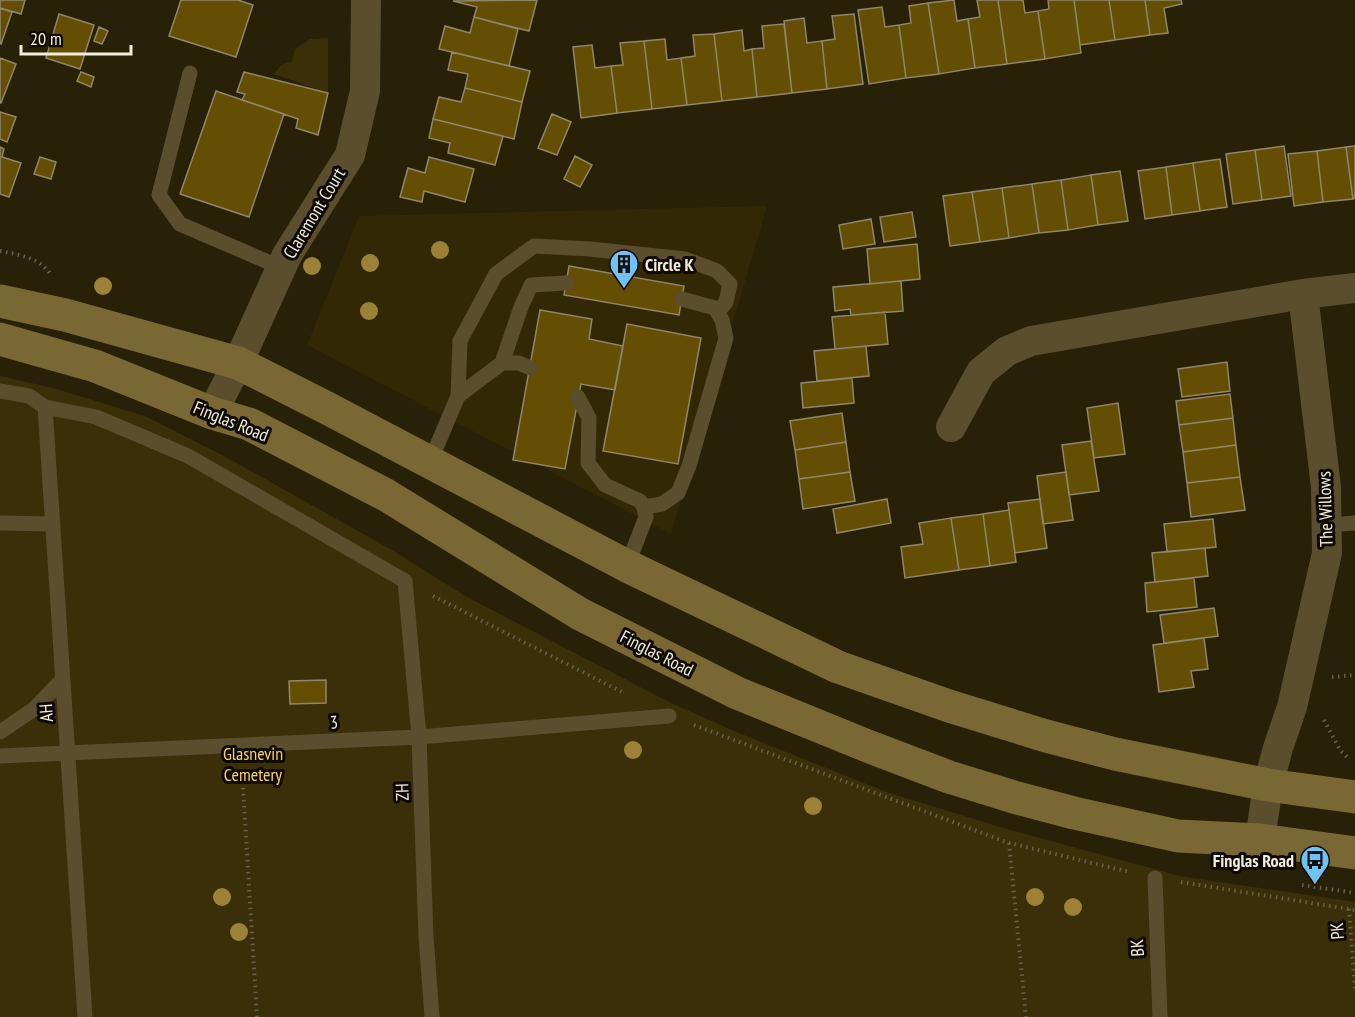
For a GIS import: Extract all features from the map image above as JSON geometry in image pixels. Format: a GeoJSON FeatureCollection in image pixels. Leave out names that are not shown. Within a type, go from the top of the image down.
{"type":"FeatureCollection","features":[{"type":"Feature","properties":{"kind":"main road"},"geometry":{"type":"LineString","coordinates":[[0,301],[65,315],[238,363],[627,566],[838,667],[948,706],[1104,751],[1268,785],[1355,797]]}},
{"type":"Feature","properties":{"kind":"main road","name":"Finglas Road"},"geometry":{"type":"LineString","coordinates":[[0,339],[95,366],[212,413],[249,424],[386,495],[580,614],[737,693],[949,777],[1074,813],[1178,836],[1260,840],[1355,853]]}},
{"type":"Feature","properties":{"kind":"street","name":"Claremont Court"},"geometry":{"type":"LineString","coordinates":[[212,413],[238,363],[287,255],[350,155],[365,91],[366,0]]}},
{"type":"Feature","properties":{"kind":"street"},"geometry":{"type":"LineString","coordinates":[[951,427],[981,372],[1007,351],[1031,340],[1303,294],[1355,288]]}},
{"type":"Feature","properties":{"kind":"street","name":"The Willows"},"geometry":{"type":"LineString","coordinates":[[1260,840],[1268,785],[1292,707],[1327,553],[1341,524],[1326,487],[1303,294]]}},
{"type":"Feature","properties":{"kind":"lane"},"geometry":{"type":"LineString","coordinates":[[190,73],[159,195],[180,224],[282,268]]}},
{"type":"Feature","properties":{"kind":"lane"},"geometry":{"type":"LineString","coordinates":[[430,462],[458,396],[460,341],[496,274],[534,246],[591,249],[685,259],[717,271],[730,284],[726,302],[717,312]]}},
{"type":"Feature","properties":{"kind":"lane"},"geometry":{"type":"LineString","coordinates":[[458,396],[502,363],[531,285],[567,283]]}},
{"type":"Feature","properties":{"kind":"lane"},"geometry":{"type":"LineString","coordinates":[[644,507],[662,504],[678,493],[689,466],[726,338],[722,320],[715,308],[682,298]]}},
{"type":"Feature","properties":{"kind":"lane"},"geometry":{"type":"LineString","coordinates":[[502,363],[519,363],[530,368]]}},
{"type":"Feature","properties":{"kind":"lane"},"geometry":{"type":"LineString","coordinates":[[0,391],[29,396],[45,407]]}},
{"type":"Feature","properties":{"kind":"lane"},"geometry":{"type":"LineString","coordinates":[[578,397],[590,418],[588,463],[605,485],[640,501],[644,507],[646,518],[627,566]]}},
{"type":"Feature","properties":{"kind":"lane","name":"AH"},"geometry":{"type":"LineString","coordinates":[[45,407],[85,1017]]}},
{"type":"Feature","properties":{"kind":"lane","name":"ZH"},"geometry":{"type":"LineString","coordinates":[[45,407],[96,417],[188,456],[405,581],[419,737],[426,937],[432,1017]]}},
{"type":"Feature","properties":{"kind":"lane"},"geometry":{"type":"LineString","coordinates":[[0,523],[53,524]]}},
{"type":"Feature","properties":{"kind":"lane"},"geometry":{"type":"LineString","coordinates":[[0,732],[34,709],[63,679]]}},
{"type":"Feature","properties":{"kind":"lane","name":"3"},"geometry":{"type":"LineString","coordinates":[[0,756],[419,737],[669,716]]}},
{"type":"Feature","properties":{"kind":"lane","name":"BK"},"geometry":{"type":"LineString","coordinates":[[1155,878],[1160,1017]]}},
{"type":"Feature","properties":{"kind":"path"},"geometry":{"type":"LineString","coordinates":[[0,251],[27,256],[45,266]]}},
{"type":"Feature","properties":{"kind":"path"},"geometry":{"type":"LineString","coordinates":[[1337,676],[1355,675]]}},
{"type":"Feature","properties":{"kind":"path"},"geometry":{"type":"LineString","coordinates":[[1325,711],[1324,722],[1331,735],[1340,750],[1355,765]]}},
{"type":"Feature","properties":{"kind":"path"},"geometry":{"type":"LineString","coordinates":[[240,746],[257,1017]]}},
{"type":"Feature","properties":{"kind":"path"},"geometry":{"type":"LineString","coordinates":[[1342,762],[1349,765]]}},
{"type":"Feature","properties":{"kind":"path"},"geometry":{"type":"LineString","coordinates":[[1009,843],[1026,1017]]}},
{"type":"Feature","properties":{"kind":"path"},"geometry":{"type":"LineString","coordinates":[[1155,878],[1355,910]]}},
{"type":"Feature","properties":{"kind":"path","name":"PK"},"geometry":{"type":"LineString","coordinates":[[1349,909],[1355,988]]}},
{"type":"Feature","properties":{"kind":"shaded area"},"geometry":{"type":"Polygon","coordinates":[[[767,206],[671,534],[307,345],[359,216],[767,206]]]}},
{"type":"Feature","properties":{"kind":"green space"},"geometry":{"type":"Polygon","coordinates":[[[328,38],[328,93],[274,74],[281,65],[292,61],[295,49],[310,39],[328,38]]]}},
{"type":"Feature","properties":{"kind":"green space","name":"Glasnevin Cemetery"},"geometry":{"type":"Polygon","coordinates":[[[0,376],[53,388],[145,416],[224,456],[392,550],[467,597],[671,703],[889,793],[1007,829],[1180,876],[1355,902],[1355,1017],[0,1017],[0,376]]]}},
{"type":"Feature","properties":{"kind":"building"},"geometry":{"type":"Polygon","coordinates":[[[0,0],[25,0],[21,14],[0,8],[0,0]]]}},
{"type":"Feature","properties":{"kind":"building"},"geometry":{"type":"Polygon","coordinates":[[[181,0],[238,0],[253,5],[236,57],[169,36],[181,0]]]}},
{"type":"Feature","properties":{"kind":"building"},"geometry":{"type":"Polygon","coordinates":[[[537,0],[529,31],[474,17],[477,7],[453,1],[537,0]]]}},
{"type":"Feature","properties":{"kind":"building"},"geometry":{"type":"Polygon","coordinates":[[[954,0],[957,21],[968,19],[975,68],[939,74],[928,3],[954,0]]]}},
{"type":"Feature","properties":{"kind":"building"},"geometry":{"type":"Polygon","coordinates":[[[977,0],[998,0],[1007,64],[975,68],[968,19],[980,17],[977,0]]]}},
{"type":"Feature","properties":{"kind":"building"},"geometry":{"type":"Polygon","coordinates":[[[998,0],[1023,0],[1025,13],[1038,11],[1045,59],[1007,64],[998,0]]]}},
{"type":"Feature","properties":{"kind":"building"},"geometry":{"type":"Polygon","coordinates":[[[1048,0],[1074,0],[1081,53],[1045,59],[1038,11],[1049,9],[1048,0]]]}},
{"type":"Feature","properties":{"kind":"building"},"geometry":{"type":"Polygon","coordinates":[[[1074,0],[1109,0],[1115,40],[1080,45],[1074,0]]]}},
{"type":"Feature","properties":{"kind":"building"},"geometry":{"type":"Polygon","coordinates":[[[1109,0],[1145,0],[1150,35],[1115,40],[1109,0]]]}},
{"type":"Feature","properties":{"kind":"building"},"geometry":{"type":"Polygon","coordinates":[[[1145,0],[1181,0],[1182,4],[1164,8],[1168,33],[1150,35],[1145,0]]]}},
{"type":"Feature","properties":{"kind":"building"},"geometry":{"type":"Polygon","coordinates":[[[928,3],[939,74],[906,78],[899,25],[911,23],[909,6],[928,3]]]}},
{"type":"Feature","properties":{"kind":"building"},"geometry":{"type":"Polygon","coordinates":[[[882,7],[885,27],[899,25],[906,78],[869,84],[858,10],[882,7]]]}},
{"type":"Feature","properties":{"kind":"building"},"geometry":{"type":"Polygon","coordinates":[[[0,8],[12,12],[1,44],[0,43],[0,8]]]}},
{"type":"Feature","properties":{"kind":"building"},"geometry":{"type":"Polygon","coordinates":[[[59,14],[94,25],[80,69],[46,58],[59,14]]]}},
{"type":"Feature","properties":{"kind":"building"},"geometry":{"type":"Polygon","coordinates":[[[854,14],[863,84],[827,89],[822,41],[835,39],[832,16],[854,14]]]}},
{"type":"Feature","properties":{"kind":"building"},"geometry":{"type":"Polygon","coordinates":[[[474,17],[518,29],[509,66],[439,49],[445,26],[470,33],[474,17]]]}},
{"type":"Feature","properties":{"kind":"building"},"geometry":{"type":"Polygon","coordinates":[[[804,18],[807,43],[822,41],[827,89],[792,93],[784,21],[804,18]]]}},
{"type":"Feature","properties":{"kind":"building"},"geometry":{"type":"Polygon","coordinates":[[[784,24],[792,93],[757,97],[752,49],[764,48],[762,26],[784,24]]]}},
{"type":"Feature","properties":{"kind":"building"},"geometry":{"type":"Polygon","coordinates":[[[99,27],[108,31],[102,44],[94,41],[99,27]]]}},
{"type":"Feature","properties":{"kind":"building"},"geometry":{"type":"Polygon","coordinates":[[[742,30],[744,51],[752,49],[757,97],[722,101],[714,34],[742,30]]]}},
{"type":"Feature","properties":{"kind":"building"},"geometry":{"type":"Polygon","coordinates":[[[714,34],[722,101],[687,105],[681,58],[695,56],[693,35],[714,34]]]}},
{"type":"Feature","properties":{"kind":"building"},"geometry":{"type":"Polygon","coordinates":[[[665,39],[667,60],[681,58],[687,105],[652,109],[644,41],[665,39]]]}},
{"type":"Feature","properties":{"kind":"building"},"geometry":{"type":"Polygon","coordinates":[[[644,41],[652,109],[617,113],[611,66],[623,65],[620,43],[644,41]]]}},
{"type":"Feature","properties":{"kind":"building"},"geometry":{"type":"Polygon","coordinates":[[[592,45],[595,68],[611,66],[617,113],[581,118],[573,47],[592,45]]]}},
{"type":"Feature","properties":{"kind":"building"},"geometry":{"type":"Polygon","coordinates":[[[452,52],[530,71],[522,102],[465,88],[468,74],[448,70],[452,52]]]}},
{"type":"Feature","properties":{"kind":"building"},"geometry":{"type":"Polygon","coordinates":[[[0,58],[16,64],[1,103],[0,103],[0,58]]]}},
{"type":"Feature","properties":{"kind":"building"},"geometry":{"type":"Polygon","coordinates":[[[81,72],[94,77],[91,87],[77,81],[81,72]]]}},
{"type":"Feature","properties":{"kind":"building"},"geometry":{"type":"Polygon","coordinates":[[[244,72],[328,93],[318,135],[296,128],[298,119],[242,100],[245,94],[237,92],[244,72]]]}},
{"type":"Feature","properties":{"kind":"building"},"geometry":{"type":"Polygon","coordinates":[[[465,88],[522,102],[514,139],[433,119],[439,97],[461,102],[465,88]]]}},
{"type":"Feature","properties":{"kind":"building"},"geometry":{"type":"Polygon","coordinates":[[[216,91],[284,114],[249,217],[180,194],[216,91]]]}},
{"type":"Feature","properties":{"kind":"building"},"geometry":{"type":"Polygon","coordinates":[[[0,112],[16,117],[7,142],[0,139],[0,112]]]}},
{"type":"Feature","properties":{"kind":"building"},"geometry":{"type":"Polygon","coordinates":[[[552,114],[571,122],[557,155],[538,148],[552,114]]]}},
{"type":"Feature","properties":{"kind":"building"},"geometry":{"type":"Polygon","coordinates":[[[433,119],[503,136],[495,165],[448,153],[450,143],[429,138],[433,119]]]}},
{"type":"Feature","properties":{"kind":"building"},"geometry":{"type":"Polygon","coordinates":[[[1284,146],[1291,196],[1262,200],[1255,150],[1284,146]]]}},
{"type":"Feature","properties":{"kind":"building"},"geometry":{"type":"Polygon","coordinates":[[[1355,146],[1355,198],[1353,199],[1346,147],[1355,146]]]}},
{"type":"Feature","properties":{"kind":"building"},"geometry":{"type":"Polygon","coordinates":[[[0,147],[4,149],[2,157],[21,163],[9,197],[0,194],[0,147]]]}},
{"type":"Feature","properties":{"kind":"building"},"geometry":{"type":"Polygon","coordinates":[[[1346,147],[1353,199],[1323,202],[1317,151],[1346,147]]]}},
{"type":"Feature","properties":{"kind":"building"},"geometry":{"type":"Polygon","coordinates":[[[1255,150],[1262,200],[1233,204],[1226,154],[1255,150]]]}},
{"type":"Feature","properties":{"kind":"building"},"geometry":{"type":"Polygon","coordinates":[[[1317,151],[1323,202],[1294,206],[1288,154],[1317,151]]]}},
{"type":"Feature","properties":{"kind":"building"},"geometry":{"type":"Polygon","coordinates":[[[575,156],[592,165],[580,187],[564,179],[575,156]]]}},
{"type":"Feature","properties":{"kind":"building"},"geometry":{"type":"Polygon","coordinates":[[[40,157],[56,162],[51,179],[34,174],[40,157]]]}},
{"type":"Feature","properties":{"kind":"building"},"geometry":{"type":"Polygon","coordinates":[[[429,157],[474,169],[465,202],[424,191],[422,202],[400,197],[408,168],[425,173],[429,157]]]}},
{"type":"Feature","properties":{"kind":"building"},"geometry":{"type":"Polygon","coordinates":[[[1220,159],[1227,207],[1200,211],[1193,163],[1220,159]]]}},
{"type":"Feature","properties":{"kind":"building"},"geometry":{"type":"Polygon","coordinates":[[[1193,163],[1200,211],[1172,215],[1166,167],[1193,163]]]}},
{"type":"Feature","properties":{"kind":"building"},"geometry":{"type":"Polygon","coordinates":[[[1166,167],[1172,215],[1145,219],[1138,171],[1166,167]]]}},
{"type":"Feature","properties":{"kind":"building"},"geometry":{"type":"Polygon","coordinates":[[[1120,171],[1128,221],[1098,225],[1091,175],[1120,171]]]}},
{"type":"Feature","properties":{"kind":"building"},"geometry":{"type":"Polygon","coordinates":[[[1091,175],[1098,225],[1068,230],[1061,180],[1091,175]]]}},
{"type":"Feature","properties":{"kind":"building"},"geometry":{"type":"Polygon","coordinates":[[[1061,180],[1068,230],[1039,233],[1032,184],[1061,180]]]}},
{"type":"Feature","properties":{"kind":"building"},"geometry":{"type":"Polygon","coordinates":[[[1032,184],[1039,233],[1009,238],[1002,188],[1032,184]]]}},
{"type":"Feature","properties":{"kind":"building"},"geometry":{"type":"Polygon","coordinates":[[[1002,188],[1009,238],[980,242],[972,192],[1002,188]]]}},
{"type":"Feature","properties":{"kind":"building"},"geometry":{"type":"Polygon","coordinates":[[[972,192],[980,242],[950,246],[943,196],[972,192]]]}},
{"type":"Feature","properties":{"kind":"building"},"geometry":{"type":"Polygon","coordinates":[[[912,212],[916,237],[884,242],[880,217],[912,212]]]}},
{"type":"Feature","properties":{"kind":"building"},"geometry":{"type":"Polygon","coordinates":[[[871,219],[875,244],[843,249],[839,225],[871,219]]]}},
{"type":"Feature","properties":{"kind":"building"},"geometry":{"type":"Polygon","coordinates":[[[917,244],[920,279],[870,284],[867,249],[917,244]]]}},
{"type":"Feature","properties":{"kind":"building","name":"Circle K"},"geometry":{"type":"Polygon","coordinates":[[[569,266],[684,286],[679,315],[564,295],[569,266]]]}},
{"type":"Feature","properties":{"kind":"building"},"geometry":{"type":"Polygon","coordinates":[[[901,281],[903,311],[851,315],[850,309],[835,311],[833,287],[901,281]]]}},
{"type":"Feature","properties":{"kind":"building"},"geometry":{"type":"Polygon","coordinates":[[[540,310],[592,319],[589,339],[623,346],[615,390],[581,384],[565,469],[513,460],[540,310]]]}},
{"type":"Feature","properties":{"kind":"building"},"geometry":{"type":"Polygon","coordinates":[[[885,312],[888,344],[835,349],[832,317],[885,312]]]}},
{"type":"Feature","properties":{"kind":"building","name":"Circle K"},"geometry":{"type":"Polygon","coordinates":[[[627,324],[701,338],[678,464],[603,451],[627,324]]]}},
{"type":"Feature","properties":{"kind":"building"},"geometry":{"type":"Polygon","coordinates":[[[866,346],[869,376],[817,381],[814,351],[866,346]]]}},
{"type":"Feature","properties":{"kind":"building"},"geometry":{"type":"Polygon","coordinates":[[[1227,362],[1230,391],[1182,397],[1178,369],[1227,362]]]}},
{"type":"Feature","properties":{"kind":"building"},"geometry":{"type":"Polygon","coordinates":[[[852,378],[854,403],[803,408],[801,383],[852,378]]]}},
{"type":"Feature","properties":{"kind":"building"},"geometry":{"type":"Polygon","coordinates":[[[1230,394],[1233,418],[1179,425],[1176,401],[1230,394]]]}},
{"type":"Feature","properties":{"kind":"building"},"geometry":{"type":"Polygon","coordinates":[[[1118,403],[1125,454],[1094,458],[1087,408],[1118,403]]]}},
{"type":"Feature","properties":{"kind":"building"},"geometry":{"type":"Polygon","coordinates":[[[842,413],[846,442],[795,450],[790,421],[842,413]]]}},
{"type":"Feature","properties":{"kind":"building"},"geometry":{"type":"Polygon","coordinates":[[[1233,418],[1236,445],[1183,452],[1179,425],[1233,418]]]}},
{"type":"Feature","properties":{"kind":"building"},"geometry":{"type":"Polygon","coordinates":[[[1091,441],[1099,491],[1069,495],[1062,445],[1091,441]]]}},
{"type":"Feature","properties":{"kind":"building"},"geometry":{"type":"Polygon","coordinates":[[[846,442],[850,472],[799,479],[795,450],[846,442]]]}},
{"type":"Feature","properties":{"kind":"building"},"geometry":{"type":"Polygon","coordinates":[[[1236,445],[1240,477],[1187,483],[1183,452],[1236,445]]]}},
{"type":"Feature","properties":{"kind":"building"},"geometry":{"type":"Polygon","coordinates":[[[850,472],[855,501],[803,509],[799,479],[850,472]]]}},
{"type":"Feature","properties":{"kind":"building"},"geometry":{"type":"Polygon","coordinates":[[[1066,472],[1073,520],[1043,524],[1037,476],[1066,472]]]}},
{"type":"Feature","properties":{"kind":"building"},"geometry":{"type":"Polygon","coordinates":[[[1240,477],[1245,510],[1191,517],[1187,483],[1240,477]]]}},
{"type":"Feature","properties":{"kind":"building"},"geometry":{"type":"Polygon","coordinates":[[[887,499],[891,523],[837,533],[833,509],[887,499]]]}},
{"type":"Feature","properties":{"kind":"building"},"geometry":{"type":"Polygon","coordinates":[[[1040,499],[1047,548],[1015,553],[1008,503],[1040,499]]]}},
{"type":"Feature","properties":{"kind":"building"},"geometry":{"type":"Polygon","coordinates":[[[1009,510],[1016,562],[990,566],[983,514],[1009,510]]]}},
{"type":"Feature","properties":{"kind":"building"},"geometry":{"type":"Polygon","coordinates":[[[983,514],[990,566],[959,570],[951,518],[983,514]]]}},
{"type":"Feature","properties":{"kind":"building"},"geometry":{"type":"Polygon","coordinates":[[[951,518],[959,570],[905,578],[901,547],[923,544],[919,523],[951,518]]]}},
{"type":"Feature","properties":{"kind":"building"},"geometry":{"type":"Polygon","coordinates":[[[1213,519],[1216,547],[1167,552],[1164,524],[1213,519]]]}},
{"type":"Feature","properties":{"kind":"building"},"geometry":{"type":"Polygon","coordinates":[[[1205,548],[1208,576],[1155,582],[1152,553],[1205,548]]]}},
{"type":"Feature","properties":{"kind":"building"},"geometry":{"type":"Polygon","coordinates":[[[1194,578],[1197,607],[1147,612],[1145,583],[1194,578]]]}},
{"type":"Feature","properties":{"kind":"building"},"geometry":{"type":"Polygon","coordinates":[[[1214,608],[1218,636],[1164,643],[1160,615],[1214,608]]]}},
{"type":"Feature","properties":{"kind":"building"},"geometry":{"type":"Polygon","coordinates":[[[1204,638],[1208,669],[1191,671],[1194,687],[1159,692],[1153,645],[1204,638]]]}},
{"type":"Feature","properties":{"kind":"building"},"geometry":{"type":"Polygon","coordinates":[[[326,680],[326,703],[290,704],[289,681],[326,680]]]}},
{"type":"Feature","properties":{"kind":"place","name":"Circle K"},"geometry":{"type":"Point","coordinates":[624,290]}},
{"type":"Feature","properties":{"kind":"place","name":"Finglas Road"},"geometry":{"type":"Point","coordinates":[1315,886]}}]}
